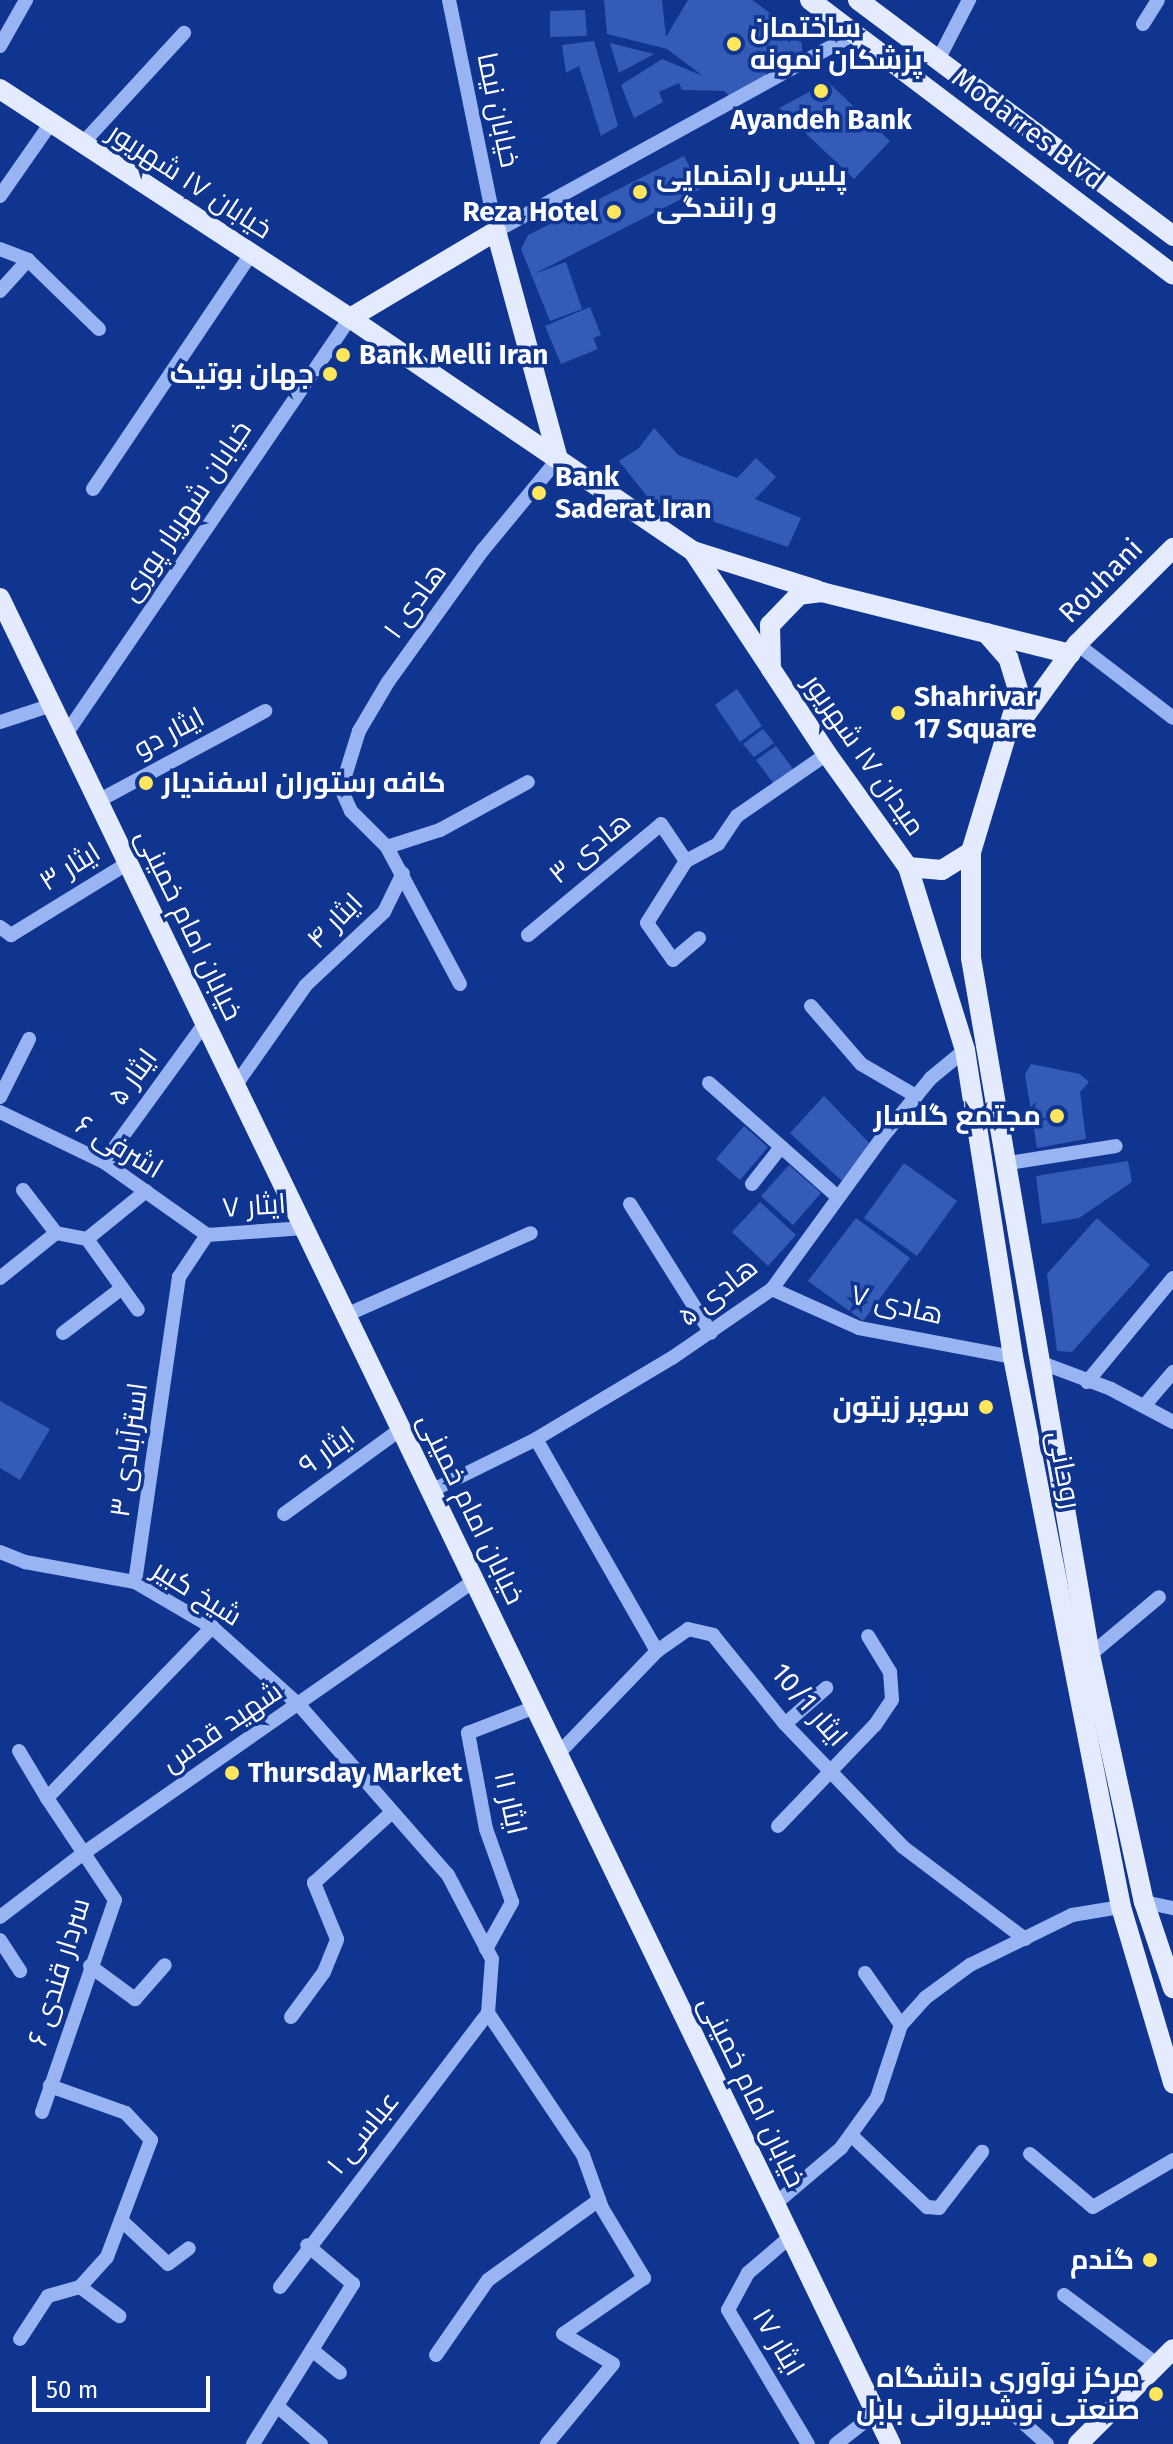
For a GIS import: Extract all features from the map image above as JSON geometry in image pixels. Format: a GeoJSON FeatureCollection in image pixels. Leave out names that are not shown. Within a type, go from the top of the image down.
{"type":"FeatureCollection","features":[{"type":"Feature","properties":{"kind":"main road","name":"Modarres Blvd"},"geometry":{"type":"LineString","coordinates":[[810,0],[1173,275]]}},
{"type":"Feature","properties":{"kind":"main road","name":"Modarres Blvd"},"geometry":{"type":"LineString","coordinates":[[858,0],[1173,236]]}},
{"type":"Feature","properties":{"kind":"main road","name":"خیابان ۱۷ شهریور"},"geometry":{"type":"LineString","coordinates":[[0,89],[350,318],[558,459]]}},
{"type":"Feature","properties":{"kind":"main road"},"geometry":{"type":"LineString","coordinates":[[350,318],[496,231],[558,459],[693,551],[822,592],[986,633],[1073,649]]}},
{"type":"Feature","properties":{"kind":"main road","name":"Rouhani"},"geometry":{"type":"LineString","coordinates":[[1004,747],[1042,686],[1073,649],[1173,548]]}},
{"type":"Feature","properties":{"kind":"main road"},"geometry":{"type":"LineString","coordinates":[[693,551],[771,669]]}},
{"type":"Feature","properties":{"kind":"main road","name":"میدان ۱۷ شهریور"},"geometry":{"type":"LineString","coordinates":[[822,592],[799,595],[770,625],[771,669],[908,867],[942,870],[971,852]]}},
{"type":"Feature","properties":{"kind":"main road","name":"خیابان امام خمینی"},"geometry":{"type":"LineString","coordinates":[[0,598],[5,620],[52,705],[891,2444]]}},
{"type":"Feature","properties":{"kind":"main road"},"geometry":{"type":"LineString","coordinates":[[971,852],[1019,693],[1008,658],[986,633]]}},
{"type":"Feature","properties":{"kind":"main road","name":"روحانی"},"geometry":{"type":"LineString","coordinates":[[971,852],[971,958],[1009,1163],[1090,1655],[1144,1902],[1173,1988]]}},
{"type":"Feature","properties":{"kind":"main road","name":"روحانی"},"geometry":{"type":"LineString","coordinates":[[908,867],[965,1050],[1013,1357],[1121,1907],[1173,2083]]}},
{"type":"Feature","properties":{"kind":"main road"},"geometry":{"type":"LineString","coordinates":[[997,1249],[1023,1245]]}},
{"type":"Feature","properties":{"kind":"main road"},"geometry":{"type":"LineString","coordinates":[[1078,2444],[1166,2364],[1173,2349]]}},
{"type":"Feature","properties":{"kind":"street"},"geometry":{"type":"LineString","coordinates":[[0,46],[26,0]]}},
{"type":"Feature","properties":{"kind":"street","name":"خیابان نیما"},"geometry":{"type":"LineString","coordinates":[[449,0],[496,231]]}},
{"type":"Feature","properties":{"kind":"street"},"geometry":{"type":"LineString","coordinates":[[938,60],[969,0]]}},
{"type":"Feature","properties":{"kind":"street"},"geometry":{"type":"LineString","coordinates":[[1143,24],[1158,0]]}},
{"type":"Feature","properties":{"kind":"street"},"geometry":{"type":"LineString","coordinates":[[82,144],[184,33]]}},
{"type":"Feature","properties":{"kind":"street"},"geometry":{"type":"LineString","coordinates":[[496,231],[855,34]]}},
{"type":"Feature","properties":{"kind":"street"},"geometry":{"type":"LineString","coordinates":[[0,196],[51,123]]}},
{"type":"Feature","properties":{"kind":"street"},"geometry":{"type":"LineString","coordinates":[[0,249],[28,260],[99,329]]}},
{"type":"Feature","properties":{"kind":"street"},"geometry":{"type":"LineString","coordinates":[[93,489],[251,254]]}},
{"type":"Feature","properties":{"kind":"street"},"geometry":{"type":"LineString","coordinates":[[0,291],[28,260]]}},
{"type":"Feature","properties":{"kind":"street","name":"خیابان شهریار پوری"},"geometry":{"type":"LineString","coordinates":[[66,734],[350,318]]}},
{"type":"Feature","properties":{"kind":"street","name":"هادی ۱"},"geometry":{"type":"LineString","coordinates":[[387,847],[351,811],[341,789],[359,731],[388,682],[483,550],[558,459]]}},
{"type":"Feature","properties":{"kind":"street"},"geometry":{"type":"LineString","coordinates":[[1073,649],[1173,718]]}},
{"type":"Feature","properties":{"kind":"street"},"geometry":{"type":"LineString","coordinates":[[0,722],[52,705]]}},
{"type":"Feature","properties":{"kind":"street","name":"ایثار دو"},"geometry":{"type":"LineString","coordinates":[[98,801],[265,711]]}},
{"type":"Feature","properties":{"kind":"street"},"geometry":{"type":"LineString","coordinates":[[699,938],[673,960],[647,923],[686,861],[718,844],[737,816],[827,754]]}},
{"type":"Feature","properties":{"kind":"street"},"geometry":{"type":"LineString","coordinates":[[460,984],[387,847],[440,830],[528,782]]}},
{"type":"Feature","properties":{"kind":"street","name":"هادی ۳"},"geometry":{"type":"LineString","coordinates":[[528,935],[661,824],[686,861]]}},
{"type":"Feature","properties":{"kind":"street","name":"ایثار ۳"},"geometry":{"type":"LineString","coordinates":[[0,927],[11,935],[128,863]]}},
{"type":"Feature","properties":{"kind":"street","name":"ایثار ۴"},"geometry":{"type":"LineString","coordinates":[[235,1086],[306,985],[384,912],[403,873]]}},
{"type":"Feature","properties":{"kind":"street"},"geometry":{"type":"LineString","coordinates":[[811,1006],[861,1064],[916,1096]]}},
{"type":"Feature","properties":{"kind":"street","name":"ایثار ۵"},"geometry":{"type":"LineString","coordinates":[[104,1162],[205,1023]]}},
{"type":"Feature","properties":{"kind":"street"},"geometry":{"type":"LineString","coordinates":[[0,1097],[29,1039]]}},
{"type":"Feature","properties":{"kind":"street","name":"هادی ۵"},"geometry":{"type":"LineString","coordinates":[[431,1491],[536,1439],[711,1333],[772,1289],[916,1096],[965,1050]]}},
{"type":"Feature","properties":{"kind":"street"},"geometry":{"type":"LineString","coordinates":[[709,1083],[838,1197]]}},
{"type":"Feature","properties":{"kind":"street","name":"اشرفی ۶"},"geometry":{"type":"LineString","coordinates":[[0,1112],[104,1162],[207,1235]]}},
{"type":"Feature","properties":{"kind":"street"},"geometry":{"type":"LineString","coordinates":[[1009,1163],[1116,1146]]}},
{"type":"Feature","properties":{"kind":"street"},"geometry":{"type":"LineString","coordinates":[[752,1184],[781,1147]]}},
{"type":"Feature","properties":{"kind":"street"},"geometry":{"type":"LineString","coordinates":[[23,1190],[56,1233],[87,1239],[138,1310]]}},
{"type":"Feature","properties":{"kind":"street"},"geometry":{"type":"LineString","coordinates":[[87,1239],[146,1191]]}},
{"type":"Feature","properties":{"kind":"street"},"geometry":{"type":"LineString","coordinates":[[630,1204],[711,1333]]}},
{"type":"Feature","properties":{"kind":"street","name":"ایثار ۷"},"geometry":{"type":"LineString","coordinates":[[207,1235],[304,1228]]}},
{"type":"Feature","properties":{"kind":"street"},"geometry":{"type":"LineString","coordinates":[[0,1278],[56,1233]]}},
{"type":"Feature","properties":{"kind":"street"},"geometry":{"type":"LineString","coordinates":[[346,1315],[531,1233]]}},
{"type":"Feature","properties":{"kind":"street","name":"استرآبادی ٣"},"geometry":{"type":"LineString","coordinates":[[135,1582],[179,1277],[207,1235]]}},
{"type":"Feature","properties":{"kind":"street"},"geometry":{"type":"LineString","coordinates":[[1087,1382],[1173,1278]]}},
{"type":"Feature","properties":{"kind":"street"},"geometry":{"type":"LineString","coordinates":[[63,1333],[122,1288]]}},
{"type":"Feature","properties":{"kind":"street","name":"هادی ۷"},"geometry":{"type":"LineString","coordinates":[[772,1289],[859,1328],[1013,1357]]}},
{"type":"Feature","properties":{"kind":"street"},"geometry":{"type":"LineString","coordinates":[[1042,1363],[1144,1406],[1173,1422]]}},
{"type":"Feature","properties":{"kind":"street"},"geometry":{"type":"LineString","coordinates":[[1144,1406],[1173,1372]]}},
{"type":"Feature","properties":{"kind":"street","name":"ایثار ۹"},"geometry":{"type":"LineString","coordinates":[[284,1514],[401,1429]]}},
{"type":"Feature","properties":{"kind":"street"},"geometry":{"type":"LineString","coordinates":[[536,1439],[657,1651]]}},
{"type":"Feature","properties":{"kind":"street","name":"شیخ کبیر"},"geometry":{"type":"LineString","coordinates":[[0,1552],[25,1562],[135,1582],[212,1627],[300,1706],[448,1875],[486,1949]]}},
{"type":"Feature","properties":{"kind":"street","name":"شهید قدس"},"geometry":{"type":"LineString","coordinates":[[0,1917],[81,1855],[300,1706],[474,1581]]}},
{"type":"Feature","properties":{"kind":"street"},"geometry":{"type":"LineString","coordinates":[[1090,1655],[1159,1597]]}},
{"type":"Feature","properties":{"kind":"street"},"geometry":{"type":"LineString","coordinates":[[47,1798],[212,1627]]}},
{"type":"Feature","properties":{"kind":"street","name":"ایثار 10/1"},"geometry":{"type":"LineString","coordinates":[[558,1754],[657,1651],[688,1629],[713,1635],[785,1724],[903,1847],[1025,1939]]}},
{"type":"Feature","properties":{"kind":"street"},"geometry":{"type":"LineString","coordinates":[[778,1826],[875,1725],[892,1700],[890,1672],[868,1636]]}},
{"type":"Feature","properties":{"kind":"street"},"geometry":{"type":"LineString","coordinates":[[785,1724],[826,1688]]}},
{"type":"Feature","properties":{"kind":"street","name":"ایثار ۱۱"},"geometry":{"type":"LineString","coordinates":[[486,1949],[512,1902],[486,1829],[468,1733],[535,1707]]}},
{"type":"Feature","properties":{"kind":"street"},"geometry":{"type":"LineString","coordinates":[[19,1751],[81,1855]]}},
{"type":"Feature","properties":{"kind":"street"},"geometry":{"type":"LineString","coordinates":[[291,2017],[324,1972],[337,1939],[314,1883],[392,1812]]}},
{"type":"Feature","properties":{"kind":"street","name":"سردار قندی ۶"},"geometry":{"type":"LineString","coordinates":[[42,2112],[115,1900],[81,1855]]}},
{"type":"Feature","properties":{"kind":"street"},"geometry":{"type":"LineString","coordinates":[[1144,1902],[1173,1908]]}},
{"type":"Feature","properties":{"kind":"street"},"geometry":{"type":"LineString","coordinates":[[775,2204],[851,2135],[877,2098],[901,2025],[925,1998],[970,1965],[1072,1915],[1121,1907]]}},
{"type":"Feature","properties":{"kind":"street"},"geometry":{"type":"LineString","coordinates":[[0,1940],[20,1971]]}},
{"type":"Feature","properties":{"kind":"street"},"geometry":{"type":"LineString","coordinates":[[486,1949],[492,1959],[488,2013],[583,2155],[599,2200],[644,2278],[563,2334],[613,2364],[547,2444]]}},
{"type":"Feature","properties":{"kind":"street"},"geometry":{"type":"LineString","coordinates":[[90,1966],[135,1999],[165,1965]]}},
{"type":"Feature","properties":{"kind":"street"},"geometry":{"type":"LineString","coordinates":[[865,1973],[901,2025]]}},
{"type":"Feature","properties":{"kind":"street","name":"عباسی ۱"},"geometry":{"type":"LineString","coordinates":[[280,2287],[307,2245],[488,2013]]}},
{"type":"Feature","properties":{"kind":"street"},"geometry":{"type":"LineString","coordinates":[[20,2339],[48,2296],[80,2287],[107,2257],[151,2140],[126,2113],[50,2086]]}},
{"type":"Feature","properties":{"kind":"street"},"geometry":{"type":"LineString","coordinates":[[851,2135],[927,2207],[939,2208],[982,2152]]}},
{"type":"Feature","properties":{"kind":"street"},"geometry":{"type":"LineString","coordinates":[[1030,2154],[1093,2207],[1173,2160]]}},
{"type":"Feature","properties":{"kind":"street"},"geometry":{"type":"LineString","coordinates":[[436,2355],[488,2280],[599,2200]]}},
{"type":"Feature","properties":{"kind":"street"},"geometry":{"type":"LineString","coordinates":[[121,2220],[168,2264],[189,2248]]}},
{"type":"Feature","properties":{"kind":"street","name":"ایثار ۱۷"},"geometry":{"type":"LineString","coordinates":[[791,2236],[748,2273],[728,2310],[808,2444]]}},
{"type":"Feature","properties":{"kind":"street"},"geometry":{"type":"LineString","coordinates":[[253,2444],[353,2284],[307,2245]]}},
{"type":"Feature","properties":{"kind":"street"},"geometry":{"type":"LineString","coordinates":[[80,2287],[119,2316]]}},
{"type":"Feature","properties":{"kind":"street"},"geometry":{"type":"LineString","coordinates":[[1064,2295],[1166,2364]]}},
{"type":"Feature","properties":{"kind":"street"},"geometry":{"type":"LineString","coordinates":[[312,2350],[340,2373]]}},
{"type":"Feature","properties":{"kind":"street"},"geometry":{"type":"LineString","coordinates":[[277,2406],[321,2444]]}},
{"type":"Feature","properties":{"kind":"street"},"geometry":{"type":"LineString","coordinates":[[1009,2410],[1047,2444]]}},
{"type":"Feature","properties":{"kind":"street"},"geometry":{"type":"LineString","coordinates":[[836,2444],[876,2413]]}},
{"type":"Feature","properties":{"kind":"building","name":"ساختمان پزشکان نمونه"},"geometry":{"type":"Polygon","coordinates":[[[604,0],[662,0],[666,37],[688,0],[752,0],[801,35],[803,58],[731,97],[724,91],[682,90],[679,83],[659,92],[663,102],[634,118],[621,85],[662,59],[703,76],[667,49],[607,34],[604,0]]]}},
{"type":"Feature","properties":{"kind":"building"},"geometry":{"type":"Polygon","coordinates":[[[585,10],[587,36],[550,37],[550,11],[585,10]]]}},
{"type":"Feature","properties":{"kind":"building"},"geometry":{"type":"Polygon","coordinates":[[[594,41],[618,126],[601,136],[579,66],[566,73],[562,45],[594,41]]]}},
{"type":"Feature","properties":{"kind":"building"},"geometry":{"type":"Polygon","coordinates":[[[610,43],[654,54],[619,73],[610,43]]]}},
{"type":"Feature","properties":{"kind":"building"},"geometry":{"type":"Polygon","coordinates":[[[828,82],[890,141],[854,179],[779,108],[828,82]]]}},
{"type":"Feature","properties":{"kind":"building","name":"Reza Hotel"},"geometry":{"type":"Polygon","coordinates":[[[684,156],[701,189],[534,274],[566,262],[582,309],[550,321],[521,249],[528,235],[684,156]]]}},
{"type":"Feature","properties":{"kind":"building"},"geometry":{"type":"Polygon","coordinates":[[[590,307],[601,335],[593,338],[598,349],[561,364],[545,326],[590,307]]]}},
{"type":"Feature","properties":{"kind":"building"},"geometry":{"type":"Polygon","coordinates":[[[654,428],[678,455],[737,478],[756,458],[776,477],[755,499],[801,518],[788,547],[650,500],[619,461],[639,448],[654,428]]]}},
{"type":"Feature","properties":{"kind":"building"},"geometry":{"type":"Polygon","coordinates":[[[737,689],[762,726],[740,742],[715,705],[737,689]]]}},
{"type":"Feature","properties":{"kind":"building"},"geometry":{"type":"Polygon","coordinates":[[[763,729],[774,743],[754,757],[743,744],[763,729]]]}},
{"type":"Feature","properties":{"kind":"building"},"geometry":{"type":"Polygon","coordinates":[[[776,746],[793,769],[773,783],[756,760],[776,746]]]}},
{"type":"Feature","properties":{"kind":"building","name":"مجتمع گلسار"},"geometry":{"type":"Polygon","coordinates":[[[1031,1064],[1080,1074],[1089,1082],[1080,1092],[1086,1139],[1037,1148],[1025,1074],[1031,1064]]]}},
{"type":"Feature","properties":{"kind":"building"},"geometry":{"type":"Polygon","coordinates":[[[824,1096],[872,1146],[844,1183],[790,1133],[824,1096]]]}},
{"type":"Feature","properties":{"kind":"building"},"geometry":{"type":"Polygon","coordinates":[[[744,1126],[768,1147],[740,1180],[716,1159],[744,1126]]]}},
{"type":"Feature","properties":{"kind":"building"},"geometry":{"type":"Polygon","coordinates":[[[1128,1161],[1132,1182],[1079,1218],[1042,1224],[1036,1176],[1128,1161]]]}},
{"type":"Feature","properties":{"kind":"building"},"geometry":{"type":"Polygon","coordinates":[[[904,1163],[957,1201],[917,1256],[864,1218],[904,1163]]]}},
{"type":"Feature","properties":{"kind":"building"},"geometry":{"type":"Polygon","coordinates":[[[789,1165],[821,1193],[793,1225],[761,1196],[789,1165]]]}},
{"type":"Feature","properties":{"kind":"building"},"geometry":{"type":"Polygon","coordinates":[[[760,1202],[796,1235],[768,1266],[732,1232],[760,1202]]]}},
{"type":"Feature","properties":{"kind":"building"},"geometry":{"type":"Polygon","coordinates":[[[856,1218],[910,1258],[863,1321],[808,1281],[856,1218]]]}},
{"type":"Feature","properties":{"kind":"building"},"geometry":{"type":"Polygon","coordinates":[[[1097,1218],[1150,1265],[1072,1352],[1057,1351],[1047,1274],[1097,1218]]]}},
{"type":"Feature","properties":{"kind":"building"},"geometry":{"type":"Polygon","coordinates":[[[0,1401],[50,1429],[20,1480],[0,1468],[0,1401]]]}},
{"type":"Feature","properties":{"kind":"place","name":"ساختمان پزشکان نمونه"},"geometry":{"type":"Point","coordinates":[734,44]}},
{"type":"Feature","properties":{"kind":"place","name":"Ayandeh Bank"},"geometry":{"type":"Point","coordinates":[821,91]}},
{"type":"Feature","properties":{"kind":"place","name":"پلیس راهنمایی و رانندگی"},"geometry":{"type":"Point","coordinates":[640,192]}},
{"type":"Feature","properties":{"kind":"place","name":"Reza Hotel"},"geometry":{"type":"Point","coordinates":[614,212]}},
{"type":"Feature","properties":{"kind":"place","name":"Bank Melli Iran"},"geometry":{"type":"Point","coordinates":[343,355]}},
{"type":"Feature","properties":{"kind":"place","name":"جهان بوتیک"},"geometry":{"type":"Point","coordinates":[330,374]}},
{"type":"Feature","properties":{"kind":"place","name":"Bank Saderat Iran"},"geometry":{"type":"Point","coordinates":[539,493]}},
{"type":"Feature","properties":{"kind":"place","name":"Shahrivar 17 Square"},"geometry":{"type":"Point","coordinates":[898,713]}},
{"type":"Feature","properties":{"kind":"place","name":"کافه رستوران اسفندیار"},"geometry":{"type":"Point","coordinates":[146,783]}},
{"type":"Feature","properties":{"kind":"place","name":"مجتمع گلسار"},"geometry":{"type":"Point","coordinates":[1057,1116]}},
{"type":"Feature","properties":{"kind":"place","name":"سوپر زیتون"},"geometry":{"type":"Point","coordinates":[986,1407]}},
{"type":"Feature","properties":{"kind":"place","name":"Thursday Market"},"geometry":{"type":"Point","coordinates":[232,1773]}},
{"type":"Feature","properties":{"kind":"place","name":"گندم"},"geometry":{"type":"Point","coordinates":[1150,2260]}},
{"type":"Feature","properties":{"kind":"place","name":"مرکز نوآوری دانشگاه صنعتی نوشیروانی بابل"},"geometry":{"type":"Point","coordinates":[1156,2394]}}]}
